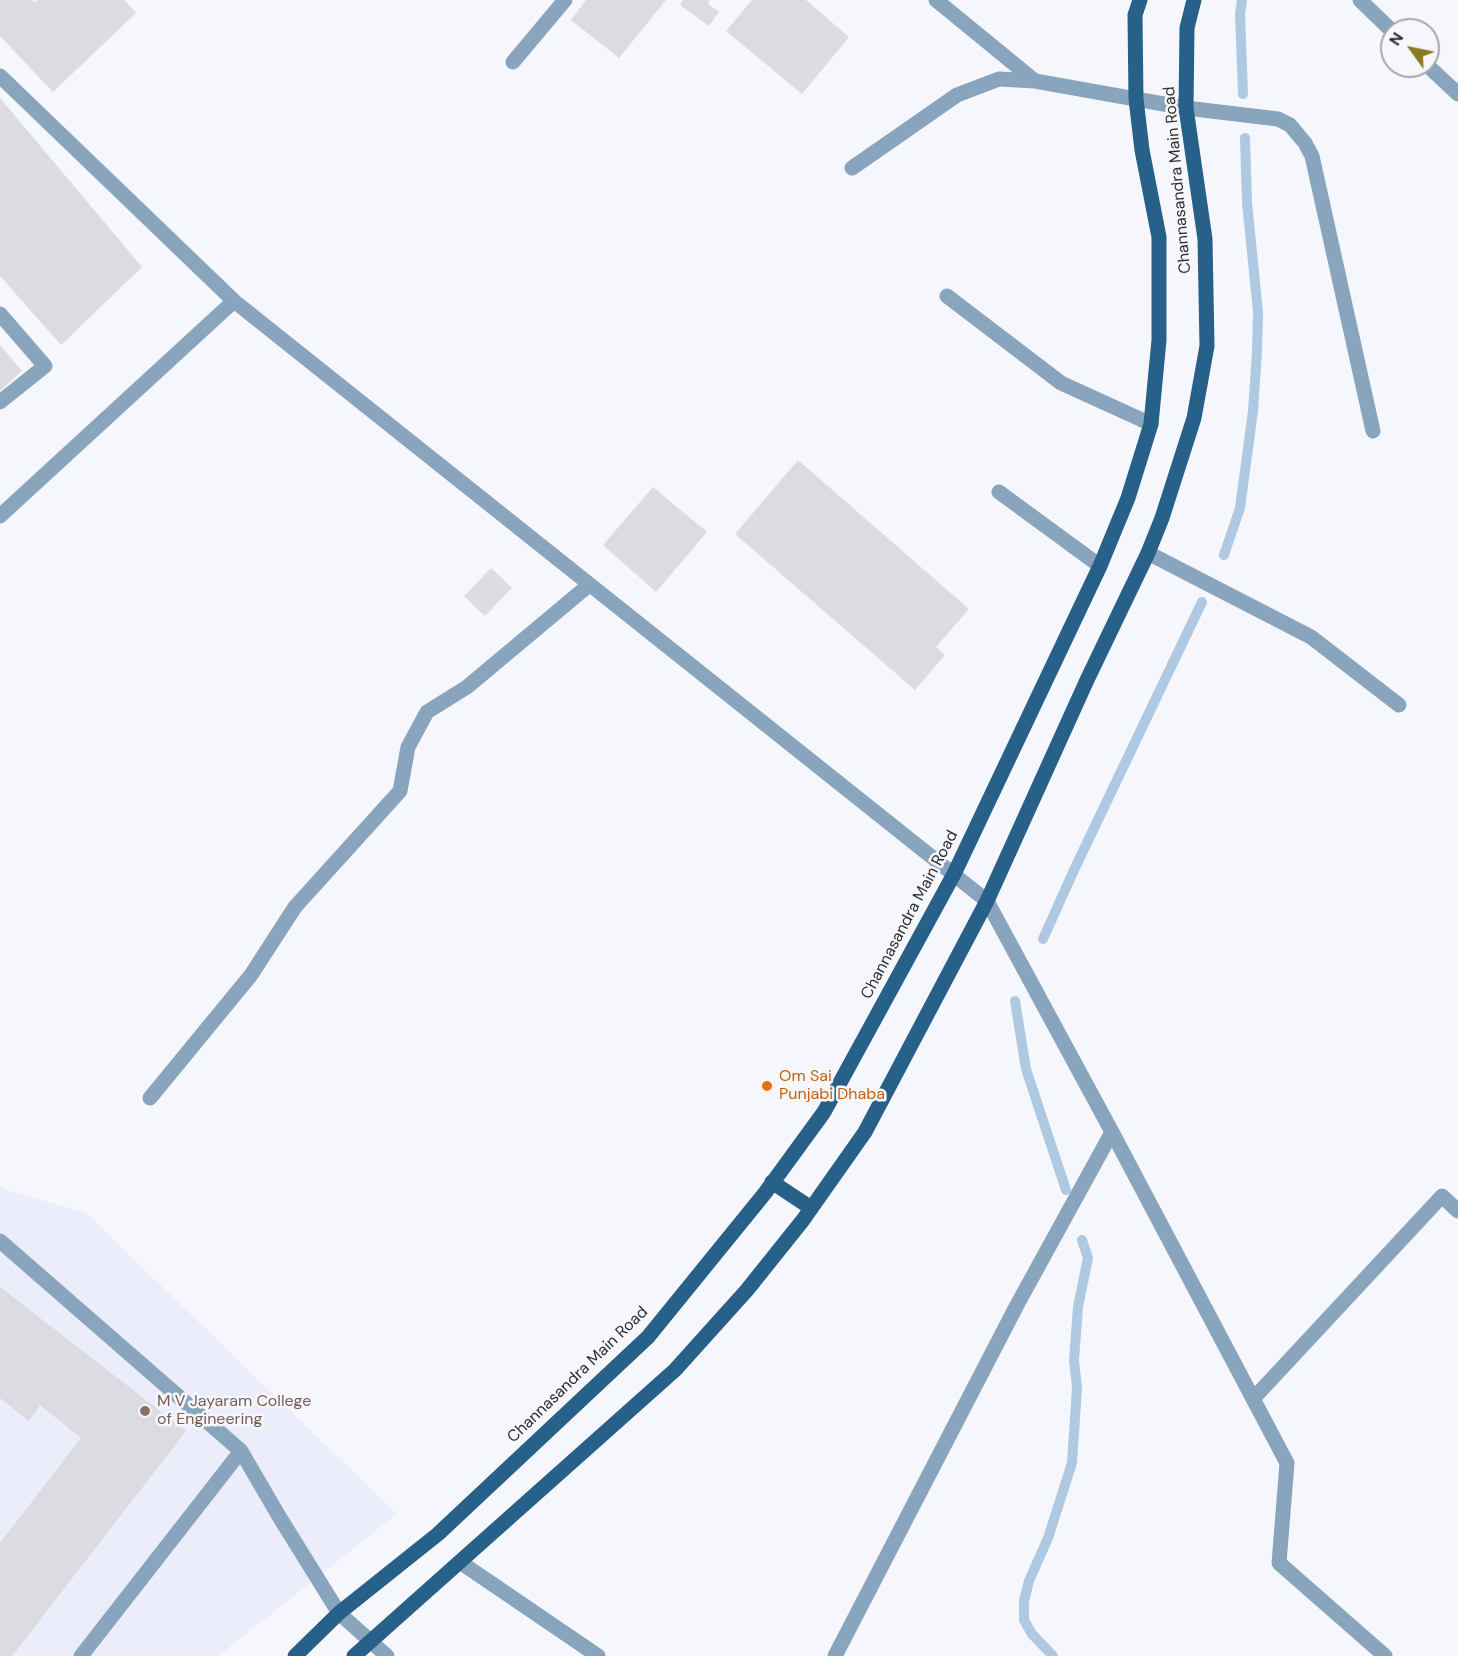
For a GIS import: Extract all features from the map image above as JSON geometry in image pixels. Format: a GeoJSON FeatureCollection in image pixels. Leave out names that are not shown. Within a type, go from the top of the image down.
{"type":"FeatureCollection","features":[{"type":"Feature","properties":{"kind":"main road","name":"Channasandra Main Road"},"geometry":{"type":"LineString","coordinates":[[295,1656],[339,1612],[438,1534],[648,1337],[772,1182],[824,1112],[954,874],[1100,566],[1128,498],[1152,424],[1159,340],[1158,237],[1142,150],[1136,99],[1135,15],[1140,0]]}},
{"type":"Feature","properties":{"kind":"main road","name":"Channasandra Main Road"},"geometry":{"type":"LineString","coordinates":[[354,1656],[675,1370],[747,1290],[811,1208],[865,1132],[987,901],[1087,680],[1148,553],[1162,518],[1194,418],[1207,346],[1205,239],[1186,108],[1187,28],[1194,0]]}},
{"type":"Feature","properties":{"kind":"main road"},"geometry":{"type":"LineString","coordinates":[[772,1182],[811,1208]]}},
{"type":"Feature","properties":{"kind":"street"},"geometry":{"type":"LineString","coordinates":[[513,62],[565,0]]}},
{"type":"Feature","properties":{"kind":"street"},"geometry":{"type":"LineString","coordinates":[[936,0],[1035,81]]}},
{"type":"Feature","properties":{"kind":"street"},"geometry":{"type":"LineString","coordinates":[[1360,0],[1380,19]]}},
{"type":"Feature","properties":{"kind":"street"},"geometry":{"type":"LineString","coordinates":[[0,76],[234,301],[987,901],[1287,1463],[1279,1563],[1385,1656]]}},
{"type":"Feature","properties":{"kind":"street"},"geometry":{"type":"LineString","coordinates":[[1440,77],[1458,94]]}},
{"type":"Feature","properties":{"kind":"street"},"geometry":{"type":"LineString","coordinates":[[852,168],[957,95],[999,79],[1035,81],[1186,108],[1278,119],[1290,125],[1305,143],[1312,156],[1373,431]]}},
{"type":"Feature","properties":{"kind":"street"},"geometry":{"type":"LineString","coordinates":[[947,296],[1061,383],[1152,424]]}},
{"type":"Feature","properties":{"kind":"street"},"geometry":{"type":"LineString","coordinates":[[0,516],[234,301]]}},
{"type":"Feature","properties":{"kind":"street"},"geometry":{"type":"LineString","coordinates":[[0,314],[45,366],[0,402]]}},
{"type":"Feature","properties":{"kind":"street"},"geometry":{"type":"LineString","coordinates":[[999,492],[1100,566]]}},
{"type":"Feature","properties":{"kind":"street"},"geometry":{"type":"LineString","coordinates":[[1148,553],[1311,637],[1399,705]]}},
{"type":"Feature","properties":{"kind":"street"},"geometry":{"type":"LineString","coordinates":[[150,1098],[251,975],[295,908],[400,791],[408,747],[427,712],[467,687],[589,585]]}},
{"type":"Feature","properties":{"kind":"street"},"geometry":{"type":"LineString","coordinates":[[835,1656],[1017,1305],[1112,1132]]}},
{"type":"Feature","properties":{"kind":"street"},"geometry":{"type":"LineString","coordinates":[[1253,1399],[1442,1196],[1458,1211]]}},
{"type":"Feature","properties":{"kind":"street"},"geometry":{"type":"LineString","coordinates":[[0,1241],[241,1451],[339,1612],[369,1642],[387,1656]]}},
{"type":"Feature","properties":{"kind":"street"},"geometry":{"type":"LineString","coordinates":[[81,1656],[241,1451]]}},
{"type":"Feature","properties":{"kind":"street"},"geometry":{"type":"LineString","coordinates":[[460,1562],[598,1656]]}},
{"type":"Feature","properties":{"kind":"shaded area","name":"M V Jayaram College of Engineering"},"geometry":{"type":"Polygon","coordinates":[[[0,1186],[86,1213],[397,1514],[218,1656],[0,1656],[0,1186]]]}},
{"type":"Feature","properties":{"kind":"building"},"geometry":{"type":"Polygon","coordinates":[[[0,0],[32,0],[35,2],[37,0],[124,0],[136,13],[53,92],[0,36],[0,0]]]}},
{"type":"Feature","properties":{"kind":"building"},"geometry":{"type":"Polygon","coordinates":[[[586,0],[666,0],[619,58],[571,20],[586,0]]]}},
{"type":"Feature","properties":{"kind":"building"},"geometry":{"type":"Polygon","coordinates":[[[683,0],[710,0],[708,4],[719,12],[709,26],[680,5],[683,0]]]}},
{"type":"Feature","properties":{"kind":"building"},"geometry":{"type":"Polygon","coordinates":[[[752,0],[806,0],[849,37],[802,94],[726,31],[752,0]]]}},
{"type":"Feature","properties":{"kind":"building"},"geometry":{"type":"Polygon","coordinates":[[[0,98],[142,267],[61,345],[0,276],[0,98]]]}},
{"type":"Feature","properties":{"kind":"building"},"geometry":{"type":"Polygon","coordinates":[[[0,345],[22,371],[0,391],[0,345]]]}},
{"type":"Feature","properties":{"kind":"building"},"geometry":{"type":"Polygon","coordinates":[[[798,460],[969,609],[936,647],[945,655],[915,690],[735,534],[798,460]]]}},
{"type":"Feature","properties":{"kind":"building"},"geometry":{"type":"Polygon","coordinates":[[[653,487],[707,532],[656,592],[603,545],[653,487]]]}},
{"type":"Feature","properties":{"kind":"building"},"geometry":{"type":"Polygon","coordinates":[[[491,568],[512,588],[485,616],[464,596],[491,568]]]}},
{"type":"Feature","properties":{"kind":"building"},"geometry":{"type":"Polygon","coordinates":[[[0,1287],[186,1431],[12,1656],[0,1656],[0,1543],[81,1438],[40,1405],[29,1421],[0,1398],[0,1287]]]}},
{"type":"Feature","properties":{"kind":"waterway"},"geometry":{"type":"LineString","coordinates":[[1242,0],[1240,14],[1243,94]]}},
{"type":"Feature","properties":{"kind":"waterway"},"geometry":{"type":"LineString","coordinates":[[1224,555],[1240,508],[1253,411],[1257,352],[1258,312],[1247,203],[1245,138]]}},
{"type":"Feature","properties":{"kind":"waterway"},"geometry":{"type":"LineString","coordinates":[[1043,939],[1202,602]]}},
{"type":"Feature","properties":{"kind":"waterway"},"geometry":{"type":"LineString","coordinates":[[1015,1001],[1026,1069],[1066,1190]]}},
{"type":"Feature","properties":{"kind":"waterway"},"geometry":{"type":"LineString","coordinates":[[1053,1656],[1032,1634],[1024,1620],[1024,1601],[1029,1581],[1048,1538],[1072,1463],[1077,1388],[1074,1360],[1078,1307],[1088,1258],[1082,1240]]}},
{"type":"Feature","properties":{"kind":"place","name":"Om Sai Punjabi Dhaba"},"geometry":{"type":"Point","coordinates":[767,1086]}},
{"type":"Feature","properties":{"kind":"place","name":"M V Jayaram College of Engineering"},"geometry":{"type":"Point","coordinates":[145,1411]}}]}
